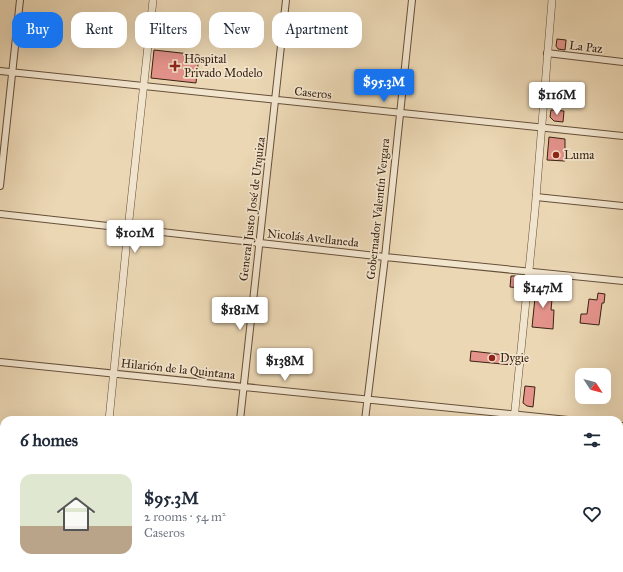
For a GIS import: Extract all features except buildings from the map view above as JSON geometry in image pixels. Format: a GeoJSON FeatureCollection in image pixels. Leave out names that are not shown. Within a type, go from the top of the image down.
{"type":"FeatureCollection","features":[{"type":"Feature","properties":{"kind":"street"},"geometry":{"type":"LineString","coordinates":[[0,186],[20,0]]}},
{"type":"Feature","properties":{"kind":"street"},"geometry":{"type":"LineString","coordinates":[[109,416],[153,0]]}},
{"type":"Feature","properties":{"kind":"street","name":"General Justo José de Urquiza"},"geometry":{"type":"LineString","coordinates":[[240,416],[286,0]]}},
{"type":"Feature","properties":{"kind":"street","name":"Gobernador Valentín Vergara"},"geometry":{"type":"LineString","coordinates":[[365,416],[385,257],[412,0]]}},
{"type":"Feature","properties":{"kind":"street"},"geometry":{"type":"LineString","coordinates":[[515,416],[536,197],[552,0]]}},
{"type":"Feature","properties":{"kind":"street","name":"La Paz"},"geometry":{"type":"LineString","coordinates":[[547,53],[623,62]]}},
{"type":"Feature","properties":{"kind":"street","name":"Caseros"},"geometry":{"type":"LineString","coordinates":[[0,71],[399,114],[623,136]]}},
{"type":"Feature","properties":{"kind":"street"},"geometry":{"type":"LineString","coordinates":[[536,197],[623,206]]}},
{"type":"Feature","properties":{"kind":"street","name":"Nicolás Avellaneda"},"geometry":{"type":"LineString","coordinates":[[0,214],[259,244],[623,281]]}},
{"type":"Feature","properties":{"kind":"street","name":"Hilarión de la Quintana"},"geometry":{"type":"LineString","coordinates":[[0,362],[367,399],[507,416]]}},
{"type":"Feature","properties":{"kind":"place","name":"Hospital Privado Modelo"},"geometry":{"type":"Point","coordinates":[175,66]}},
{"type":"Feature","properties":{"kind":"place","name":"Luma"},"geometry":{"type":"Point","coordinates":[556,155]}},
{"type":"Feature","properties":{"kind":"place","name":"Dygie"},"geometry":{"type":"Point","coordinates":[492,358]}}]}
